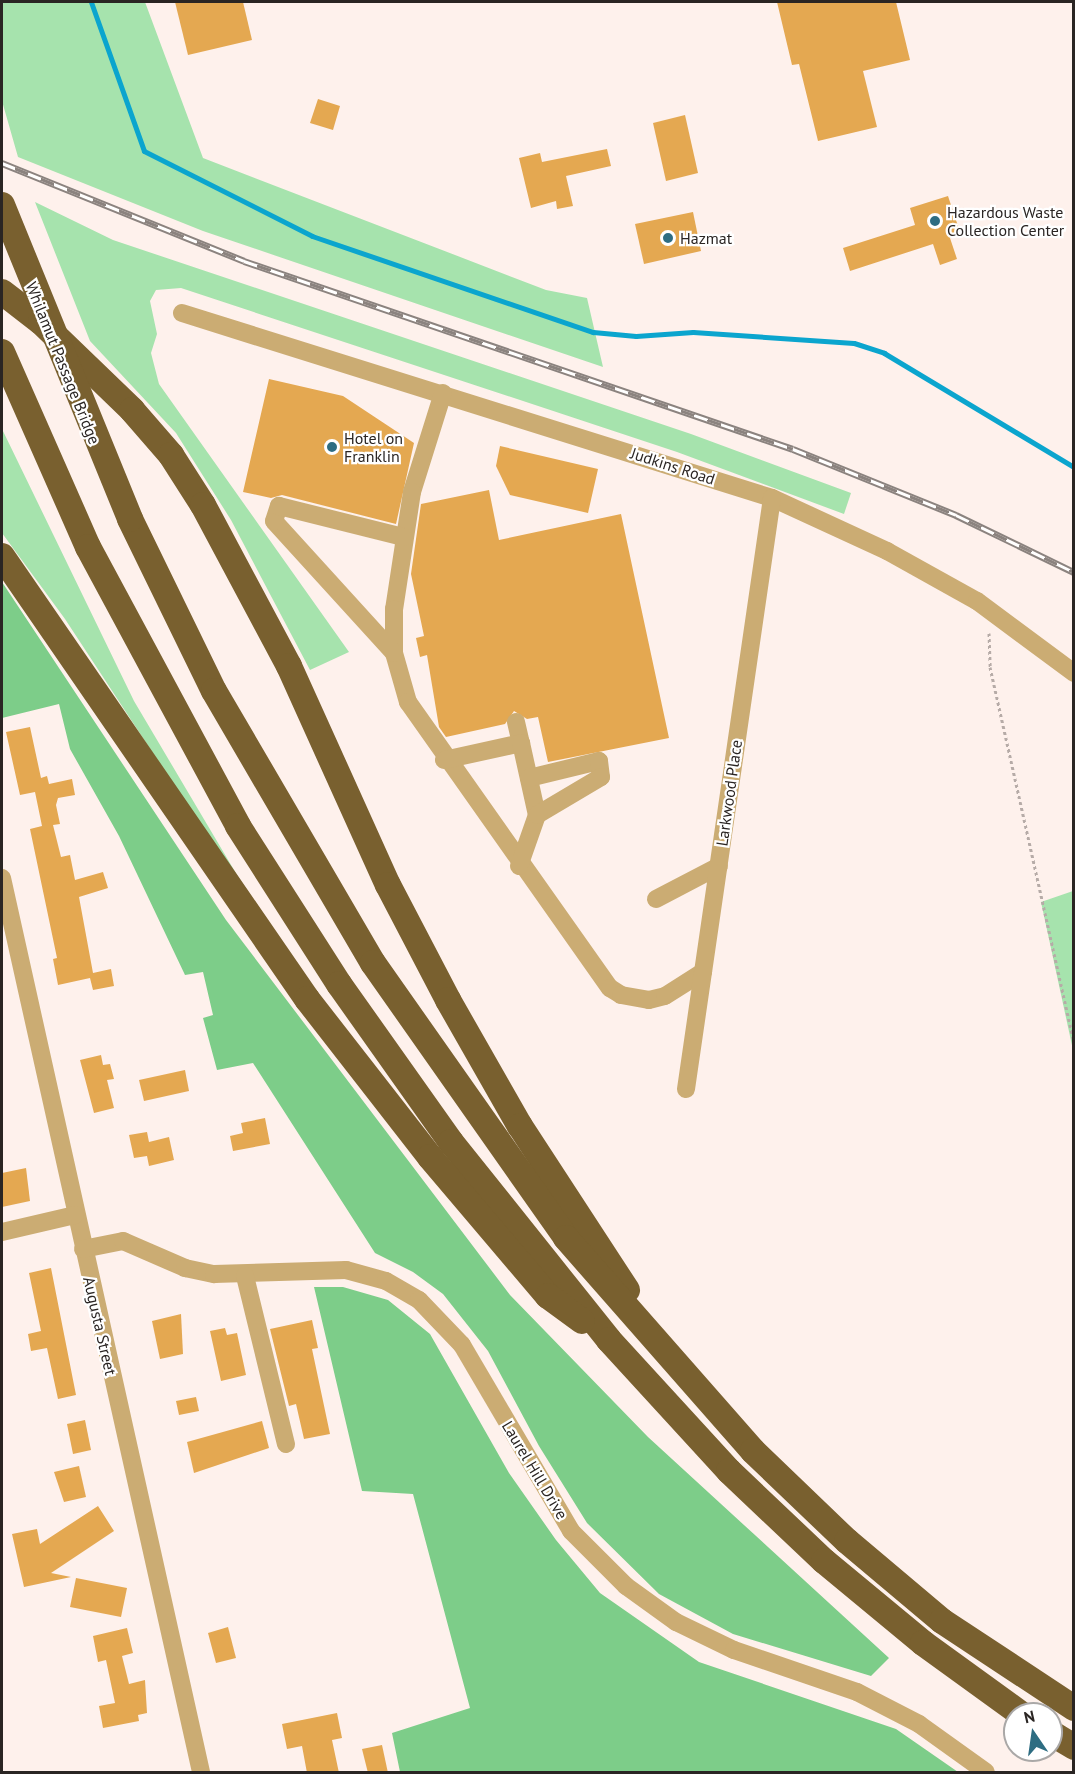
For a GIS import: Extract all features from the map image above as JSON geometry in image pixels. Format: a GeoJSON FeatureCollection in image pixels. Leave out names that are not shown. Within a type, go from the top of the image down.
{"type":"FeatureCollection","features":[{"type":"Feature","properties":{"kind":"highway","name":"Whilamut Passage Bridge"},"geometry":{"type":"LineString","coordinates":[[2,205],[130,519],[214,691],[373,963],[566,1238],[659,1348]]}},
{"type":"Feature","properties":{"kind":"highway"},"geometry":{"type":"LineString","coordinates":[[2,292],[41,322],[132,410],[171,455],[203,505],[289,666],[388,885],[448,1000],[520,1126],[619,1276],[659,1348],[753,1451],[847,1541],[942,1621],[1074,1708]]}},
{"type":"Feature","properties":{"kind":"highway"},"geometry":{"type":"LineString","coordinates":[[4,357],[88,547],[238,826],[339,984],[451,1142],[609,1340],[729,1472],[824,1561],[923,1643],[1004,1702]]}},
{"type":"Feature","properties":{"kind":"highway"},"geometry":{"type":"LineString","coordinates":[[2,556],[308,999],[423,1148],[548,1296],[609,1340]]}},
{"type":"Feature","properties":{"kind":"street","name":"Judkins Road"},"geometry":{"type":"LineString","coordinates":[[182,313],[240,328],[772,498],[887,551],[996,614],[1074,673]]}},
{"type":"Feature","properties":{"kind":"street"},"geometry":{"type":"LineString","coordinates":[[443,393],[403,537],[394,653],[408,702],[444,760],[598,976],[621,995],[636,1000],[665,996],[703,972]]}},
{"type":"Feature","properties":{"kind":"street","name":"Larkwood Place"},"geometry":{"type":"LineString","coordinates":[[686,1089],[772,498]]}},
{"type":"Feature","properties":{"kind":"street"},"geometry":{"type":"LineString","coordinates":[[394,653],[274,521],[279,506],[403,537]]}},
{"type":"Feature","properties":{"kind":"street"},"geometry":{"type":"LineString","coordinates":[[516,722],[537,815],[519,866]]}},
{"type":"Feature","properties":{"kind":"street"},"geometry":{"type":"LineString","coordinates":[[444,760],[521,742]]}},
{"type":"Feature","properties":{"kind":"street"},"geometry":{"type":"LineString","coordinates":[[529,778],[599,761],[601,777],[537,815]]}},
{"type":"Feature","properties":{"kind":"street"},"geometry":{"type":"LineString","coordinates":[[656,899],[718,866]]}},
{"type":"Feature","properties":{"kind":"street","name":"Augusta Street"},"geometry":{"type":"LineString","coordinates":[[2,878],[82,1249],[201,1773]]}},
{"type":"Feature","properties":{"kind":"street"},"geometry":{"type":"LineString","coordinates":[[2,1232],[75,1215]]}},
{"type":"Feature","properties":{"kind":"street","name":"Laurel Hill Drive"},"geometry":{"type":"LineString","coordinates":[[82,1249],[123,1241],[185,1268],[245,1276],[346,1270],[387,1281],[419,1300],[462,1346],[571,1531],[626,1586],[676,1622],[724,1646],[857,1692],[909,1719],[986,1773]]}},
{"type":"Feature","properties":{"kind":"street"},"geometry":{"type":"LineString","coordinates":[[245,1276],[286,1444]]}},
{"type":"Feature","properties":{"kind":"path"},"geometry":{"type":"LineString","coordinates":[[996,614],[990,632],[990,668],[1074,1044]]}},
{"type":"Feature","properties":{"kind":"green space"},"geometry":{"type":"Polygon","coordinates":[[[2,2],[145,2],[203,158],[546,290],[587,298],[603,367],[203,231],[18,157],[2,101],[2,2]]]}},
{"type":"Feature","properties":{"kind":"green space"},"geometry":{"type":"Polygon","coordinates":[[[35,202],[113,240],[691,434],[851,493],[844,514],[677,452],[181,288],[156,290],[150,301],[157,334],[151,353],[159,384],[349,652],[310,670],[231,520],[176,433],[90,341],[35,202]]]}},
{"type":"Feature","properties":{"kind":"green space"},"geometry":{"type":"Polygon","coordinates":[[[2,429],[134,701],[237,875],[298,965],[181,796],[65,619],[2,533],[2,429]]]}},
{"type":"Feature","properties":{"kind":"green space"},"geometry":{"type":"Polygon","coordinates":[[[2,582],[226,920],[510,1295],[648,1437],[889,1658],[871,1676],[733,1634],[659,1594],[587,1523],[539,1446],[488,1351],[443,1294],[413,1272],[375,1253],[253,1063],[217,1070],[203,1018],[213,1015],[203,972],[185,975],[119,836],[70,749],[59,704],[2,718],[2,582]]]}},
{"type":"Feature","properties":{"kind":"green space"},"geometry":{"type":"Polygon","coordinates":[[[1074,891],[1073,1050],[1041,902],[1074,891]]]}},
{"type":"Feature","properties":{"kind":"green space"},"geometry":{"type":"Polygon","coordinates":[[[314,1287],[343,1287],[388,1300],[430,1334],[509,1473],[556,1540],[600,1593],[699,1662],[896,1729],[958,1772],[400,1772],[392,1733],[470,1708],[413,1494],[362,1491],[314,1287]]]}},
{"type":"Feature","properties":{"kind":"building"},"geometry":{"type":"Polygon","coordinates":[[[175,2],[243,2],[252,40],[188,55],[175,2]]]}},
{"type":"Feature","properties":{"kind":"building"},"geometry":{"type":"Polygon","coordinates":[[[777,2],[896,2],[910,60],[863,71],[877,127],[818,141],[799,64],[792,65],[777,2]]]}},
{"type":"Feature","properties":{"kind":"building"},"geometry":{"type":"Polygon","coordinates":[[[318,99],[340,106],[333,130],[310,123],[318,99]]]}},
{"type":"Feature","properties":{"kind":"building"},"geometry":{"type":"Polygon","coordinates":[[[685,115],[698,173],[666,181],[653,123],[685,115]]]}},
{"type":"Feature","properties":{"kind":"building"},"geometry":{"type":"Polygon","coordinates":[[[607,149],[611,166],[566,176],[573,206],[557,209],[556,201],[531,208],[519,158],[540,153],[542,162],[607,149]]]}},
{"type":"Feature","properties":{"kind":"building"},"geometry":{"type":"Polygon","coordinates":[[[948,196],[961,235],[950,238],[957,259],[940,265],[933,244],[850,271],[843,248],[915,225],[910,208],[948,196]]]}},
{"type":"Feature","properties":{"kind":"building","name":"Hazmat"},"geometry":{"type":"Polygon","coordinates":[[[693,212],[701,251],[644,264],[635,224],[693,212]]]}},
{"type":"Feature","properties":{"kind":"building"},"geometry":{"type":"Polygon","coordinates":[[[269,379],[343,396],[414,443],[396,524],[282,495],[271,498],[243,492],[269,379]]]}},
{"type":"Feature","properties":{"kind":"building"},"geometry":{"type":"Polygon","coordinates":[[[500,446],[598,469],[588,513],[510,495],[496,466],[500,446]]]}},
{"type":"Feature","properties":{"kind":"building"},"geometry":{"type":"Polygon","coordinates":[[[489,490],[499,540],[621,514],[669,738],[548,762],[538,717],[527,719],[514,711],[505,724],[446,737],[439,727],[427,655],[420,657],[416,638],[424,636],[411,574],[421,504],[489,490]]]}},
{"type":"Feature","properties":{"kind":"building"},"geometry":{"type":"Polygon","coordinates":[[[30,727],[41,778],[47,776],[49,784],[72,779],[75,795],[58,798],[56,805],[60,824],[53,825],[61,857],[70,855],[75,880],[103,872],[108,888],[79,897],[93,973],[111,969],[114,986],[93,990],[90,978],[58,985],[53,959],[57,958],[30,829],[42,826],[35,792],[20,795],[6,732],[30,727]]]}},
{"type":"Feature","properties":{"kind":"building"},"geometry":{"type":"Polygon","coordinates":[[[101,1055],[103,1065],[110,1064],[114,1079],[107,1080],[114,1108],[94,1113],[80,1060],[101,1055]]]}},
{"type":"Feature","properties":{"kind":"building"},"geometry":{"type":"Polygon","coordinates":[[[185,1070],[189,1091],[144,1101],[139,1080],[185,1070]]]}},
{"type":"Feature","properties":{"kind":"building"},"geometry":{"type":"Polygon","coordinates":[[[265,1118],[270,1144],[233,1151],[230,1136],[243,1133],[241,1123],[265,1118]]]}},
{"type":"Feature","properties":{"kind":"building"},"geometry":{"type":"Polygon","coordinates":[[[147,1132],[149,1142],[169,1137],[174,1160],[149,1166],[147,1156],[134,1158],[129,1135],[147,1132]]]}},
{"type":"Feature","properties":{"kind":"building"},"geometry":{"type":"Polygon","coordinates":[[[26,1168],[30,1201],[2,1207],[2,1173],[26,1168]]]}},
{"type":"Feature","properties":{"kind":"building"},"geometry":{"type":"Polygon","coordinates":[[[51,1268],[76,1395],[58,1399],[47,1348],[31,1351],[28,1334],[41,1331],[29,1273],[51,1268]]]}},
{"type":"Feature","properties":{"kind":"building"},"geometry":{"type":"Polygon","coordinates":[[[181,1314],[183,1354],[160,1359],[152,1321],[181,1314]]]}},
{"type":"Feature","properties":{"kind":"building"},"geometry":{"type":"Polygon","coordinates":[[[312,1320],[318,1348],[312,1349],[330,1434],[304,1439],[296,1404],[289,1406],[270,1329],[312,1320]]]}},
{"type":"Feature","properties":{"kind":"building"},"geometry":{"type":"Polygon","coordinates":[[[225,1328],[227,1335],[237,1333],[246,1375],[221,1381],[210,1331],[225,1328]]]}},
{"type":"Feature","properties":{"kind":"building"},"geometry":{"type":"Polygon","coordinates":[[[196,1397],[199,1411],[179,1415],[176,1401],[196,1397]]]}},
{"type":"Feature","properties":{"kind":"building"},"geometry":{"type":"Polygon","coordinates":[[[85,1420],[91,1450],[73,1454],[67,1424],[85,1420]]]}},
{"type":"Feature","properties":{"kind":"building"},"geometry":{"type":"Polygon","coordinates":[[[262,1421],[269,1448],[194,1473],[187,1442],[262,1421]]]}},
{"type":"Feature","properties":{"kind":"building"},"geometry":{"type":"Polygon","coordinates":[[[79,1466],[86,1497],[64,1502],[54,1472],[79,1466]]]}},
{"type":"Feature","properties":{"kind":"building"},"geometry":{"type":"Polygon","coordinates":[[[98,1506],[114,1531],[51,1573],[71,1577],[24,1587],[12,1534],[37,1529],[40,1544],[98,1506]]]}},
{"type":"Feature","properties":{"kind":"building"},"geometry":{"type":"Polygon","coordinates":[[[76,1578],[127,1588],[121,1617],[70,1607],[76,1578]]]}},
{"type":"Feature","properties":{"kind":"building"},"geometry":{"type":"Polygon","coordinates":[[[228,1627],[236,1658],[216,1663],[208,1633],[228,1627]]]}},
{"type":"Feature","properties":{"kind":"building"},"geometry":{"type":"Polygon","coordinates":[[[127,1628],[133,1653],[122,1656],[129,1684],[145,1680],[147,1713],[138,1715],[139,1721],[103,1728],[99,1706],[115,1703],[106,1660],[98,1662],[93,1636],[127,1628]]]}},
{"type":"Feature","properties":{"kind":"building"},"geometry":{"type":"Polygon","coordinates":[[[337,1713],[342,1738],[332,1740],[339,1773],[307,1773],[302,1746],[287,1749],[282,1724],[337,1713]]]}},
{"type":"Feature","properties":{"kind":"building"},"geometry":{"type":"Polygon","coordinates":[[[382,1745],[388,1773],[368,1773],[362,1749],[382,1745]]]}},
{"type":"Feature","properties":{"kind":"waterway"},"geometry":{"type":"LineString","coordinates":[[91,2],[144,151],[312,236],[593,332],[636,336],[693,332],[854,343],[884,353],[1074,467]]}},
{"type":"Feature","properties":{"kind":"railway"},"geometry":{"type":"LineString","coordinates":[[2,163],[244,261],[793,449],[956,515],[1074,572]]}},
{"type":"Feature","properties":{"kind":"place","name":"Hazardous Waste Collection Center"},"geometry":{"type":"Point","coordinates":[935,221]}},
{"type":"Feature","properties":{"kind":"place","name":"Hazmat"},"geometry":{"type":"Point","coordinates":[668,238]}},
{"type":"Feature","properties":{"kind":"place","name":"Hotel on Franklin"},"geometry":{"type":"Point","coordinates":[332,447]}}]}
